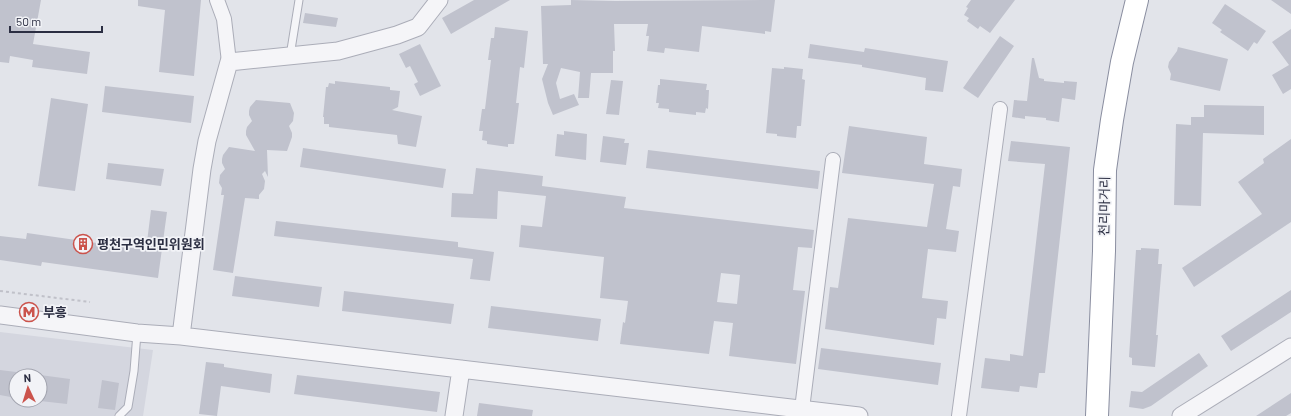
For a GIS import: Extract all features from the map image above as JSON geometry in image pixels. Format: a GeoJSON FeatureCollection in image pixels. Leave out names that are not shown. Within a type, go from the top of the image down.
{"type":"FeatureCollection","features":[{"type":"Feature","properties":{"kind":"highway","name":"천리마거리"},"geometry":{"type":"LineString","coordinates":[[1097,416],[1104,251],[1105,170],[1122,62],[1137,0]]}},
{"type":"Feature","properties":{"kind":"street"},"geometry":{"type":"LineString","coordinates":[[181,336],[202,169],[207,141],[229,62],[224,18],[217,0]]}},
{"type":"Feature","properties":{"kind":"street"},"geometry":{"type":"LineString","coordinates":[[229,62],[338,51],[397,35],[418,27],[438,0]]}},
{"type":"Feature","properties":{"kind":"street"},"geometry":{"type":"LineString","coordinates":[[959,416],[1000,109]]}},
{"type":"Feature","properties":{"kind":"street"},"geometry":{"type":"LineString","coordinates":[[802,409],[833,160]]}},
{"type":"Feature","properties":{"kind":"street"},"geometry":{"type":"LineString","coordinates":[[0,315],[137,333],[181,336],[859,416]]}},
{"type":"Feature","properties":{"kind":"street"},"geometry":{"type":"LineString","coordinates":[[1181,416],[1291,347]]}},
{"type":"Feature","properties":{"kind":"street"},"geometry":{"type":"LineString","coordinates":[[454,416],[461,369]]}},
{"type":"Feature","properties":{"kind":"lane"},"geometry":{"type":"LineString","coordinates":[[290,56],[299,0]]}},
{"type":"Feature","properties":{"kind":"lane"},"geometry":{"type":"LineString","coordinates":[[118,416],[128,407],[134,371],[137,333]]}},
{"type":"Feature","properties":{"kind":"path"},"geometry":{"type":"LineString","coordinates":[[0,291],[90,302]]}},
{"type":"Feature","properties":{"kind":"shaded area"},"geometry":{"type":"Polygon","coordinates":[[[0,332],[153,350],[143,416],[0,416],[0,332]]]}},
{"type":"Feature","properties":{"kind":"building"},"geometry":{"type":"Polygon","coordinates":[[[0,0],[41,0],[33,44],[90,52],[87,74],[32,67],[33,60],[10,56],[9,63],[0,62],[0,0]]]}},
{"type":"Feature","properties":{"kind":"building"},"geometry":{"type":"Polygon","coordinates":[[[138,0],[201,0],[194,76],[159,72],[165,10],[138,6],[138,0]]]}},
{"type":"Feature","properties":{"kind":"building"},"geometry":{"type":"Polygon","coordinates":[[[474,0],[510,0],[451,34],[442,18],[474,0]]]}},
{"type":"Feature","properties":{"kind":"building"},"geometry":{"type":"Polygon","coordinates":[[[571,0],[775,0],[771,32],[765,31],[765,34],[702,26],[699,52],[665,48],[664,53],[647,51],[649,36],[646,36],[648,24],[614,24],[615,51],[613,51],[613,73],[591,73],[589,98],[578,98],[580,72],[561,68],[556,83],[560,99],[574,94],[579,105],[553,115],[548,103],[542,79],[548,64],[543,64],[541,6],[571,5],[571,0]]]}},
{"type":"Feature","properties":{"kind":"building"},"geometry":{"type":"Polygon","coordinates":[[[971,0],[1015,0],[990,33],[980,26],[978,29],[967,21],[969,18],[964,15],[968,8],[966,7],[971,0]]]}},
{"type":"Feature","properties":{"kind":"building"},"geometry":{"type":"Polygon","coordinates":[[[1271,0],[1291,0],[1291,14],[1271,0]]]}},
{"type":"Feature","properties":{"kind":"building"},"geometry":{"type":"Polygon","coordinates":[[[1225,4],[1266,31],[1257,44],[1254,42],[1248,51],[1220,32],[1222,30],[1212,23],[1225,4]]]}},
{"type":"Feature","properties":{"kind":"building"},"geometry":{"type":"Polygon","coordinates":[[[305,13],[338,18],[336,27],[303,23],[305,13]]]}},
{"type":"Feature","properties":{"kind":"building"},"geometry":{"type":"Polygon","coordinates":[[[495,27],[528,31],[524,68],[520,67],[516,103],[519,103],[514,144],[508,144],[508,147],[487,144],[487,141],[482,140],[483,131],[479,131],[482,109],[485,109],[491,60],[488,60],[491,38],[494,38],[495,27]]]}},
{"type":"Feature","properties":{"kind":"building"},"geometry":{"type":"Polygon","coordinates":[[[1291,29],[1291,89],[1283,94],[1272,75],[1289,65],[1272,42],[1291,29]]]}},
{"type":"Feature","properties":{"kind":"building"},"geometry":{"type":"Polygon","coordinates":[[[1000,36],[1014,46],[978,98],[963,88],[1000,36]]]}},
{"type":"Feature","properties":{"kind":"building"},"geometry":{"type":"Polygon","coordinates":[[[420,44],[441,86],[420,96],[414,84],[418,82],[410,66],[406,68],[399,54],[420,44]]]}},
{"type":"Feature","properties":{"kind":"building"},"geometry":{"type":"Polygon","coordinates":[[[810,44],[864,52],[865,48],[948,61],[943,92],[925,90],[926,78],[862,67],[862,65],[808,58],[810,44]]]}},
{"type":"Feature","properties":{"kind":"building"},"geometry":{"type":"Polygon","coordinates":[[[1178,47],[1228,59],[1220,91],[1170,80],[1171,74],[1168,67],[1169,62],[1177,51],[1178,47]]]}},
{"type":"Feature","properties":{"kind":"building"},"geometry":{"type":"Polygon","coordinates":[[[1032,58],[1034,58],[1039,78],[1044,79],[1044,81],[1064,83],[1064,81],[1077,82],[1075,100],[1062,98],[1059,122],[1046,120],[1046,118],[1025,116],[1025,119],[1012,117],[1014,100],[1027,101],[1032,58]]]}},
{"type":"Feature","properties":{"kind":"building"},"geometry":{"type":"Polygon","coordinates":[[[784,67],[803,69],[802,79],[805,80],[801,126],[797,126],[796,138],[766,133],[772,68],[784,69],[784,67]]]}},
{"type":"Feature","properties":{"kind":"building"},"geometry":{"type":"Polygon","coordinates":[[[660,79],[707,84],[706,90],[709,90],[708,109],[706,108],[705,113],[696,112],[696,115],[669,112],[669,109],[658,108],[659,103],[656,103],[660,79]]]}},
{"type":"Feature","properties":{"kind":"building"},"geometry":{"type":"Polygon","coordinates":[[[611,80],[623,81],[619,115],[606,114],[611,80]]]}},
{"type":"Feature","properties":{"kind":"building"},"geometry":{"type":"Polygon","coordinates":[[[335,81],[390,87],[390,90],[400,91],[398,107],[392,110],[422,116],[416,147],[398,144],[397,135],[329,127],[329,124],[324,124],[323,117],[326,87],[328,87],[329,83],[335,84],[335,81]]]}},
{"type":"Feature","properties":{"kind":"building"},"geometry":{"type":"Polygon","coordinates":[[[105,86],[194,96],[191,123],[102,112],[105,86]]]}},
{"type":"Feature","properties":{"kind":"building"},"geometry":{"type":"Polygon","coordinates":[[[51,98],[88,104],[75,191],[38,186],[51,98]]]}},
{"type":"Feature","properties":{"kind":"building"},"geometry":{"type":"Polygon","coordinates":[[[256,100],[290,103],[294,113],[293,121],[289,126],[292,137],[287,151],[267,150],[268,177],[265,171],[262,174],[265,181],[264,189],[259,195],[259,199],[245,198],[233,273],[213,270],[224,195],[221,195],[222,188],[219,183],[220,175],[225,169],[222,163],[223,155],[229,147],[255,151],[246,135],[246,131],[247,127],[252,121],[249,115],[250,107],[256,100]]]}},
{"type":"Feature","properties":{"kind":"building"},"geometry":{"type":"Polygon","coordinates":[[[1204,105],[1264,106],[1264,135],[1203,133],[1201,206],[1174,205],[1176,124],[1191,125],[1191,117],[1204,117],[1204,105]]]}},
{"type":"Feature","properties":{"kind":"building"},"geometry":{"type":"Polygon","coordinates":[[[849,126],[927,137],[924,164],[962,169],[960,187],[953,186],[946,229],[959,231],[956,252],[928,249],[922,298],[948,301],[946,319],[937,318],[934,345],[825,329],[830,287],[838,288],[848,218],[927,227],[934,184],[842,173],[849,126]]]}},
{"type":"Feature","properties":{"kind":"building"},"geometry":{"type":"Polygon","coordinates":[[[564,131],[587,134],[586,160],[555,156],[557,134],[564,135],[564,131]]]}},
{"type":"Feature","properties":{"kind":"building"},"geometry":{"type":"Polygon","coordinates":[[[603,136],[625,139],[624,143],[629,143],[626,165],[600,162],[603,136]]]}},
{"type":"Feature","properties":{"kind":"building"},"geometry":{"type":"Polygon","coordinates":[[[1291,139],[1291,222],[1194,287],[1182,268],[1262,214],[1238,182],[1264,163],[1263,159],[1291,139]]]}},
{"type":"Feature","properties":{"kind":"building"},"geometry":{"type":"Polygon","coordinates":[[[1011,141],[1070,147],[1045,373],[1039,373],[1037,388],[1020,386],[1019,392],[981,388],[985,358],[1010,361],[1010,354],[1023,356],[1045,164],[1008,161],[1011,141]]]}},
{"type":"Feature","properties":{"kind":"building"},"geometry":{"type":"Polygon","coordinates":[[[303,148],[446,169],[443,188],[300,167],[303,148]]]}},
{"type":"Feature","properties":{"kind":"building"},"geometry":{"type":"Polygon","coordinates":[[[648,150],[820,171],[818,189],[646,168],[648,150]]]}},
{"type":"Feature","properties":{"kind":"building"},"geometry":{"type":"Polygon","coordinates":[[[108,163],[164,169],[161,186],[106,179],[108,163]]]}},
{"type":"Feature","properties":{"kind":"building"},"geometry":{"type":"Polygon","coordinates":[[[476,168],[543,176],[542,186],[626,197],[624,208],[814,230],[812,248],[798,247],[793,290],[805,291],[796,364],[729,356],[733,323],[714,321],[709,354],[620,344],[628,301],[600,298],[604,257],[519,247],[521,225],[542,227],[546,196],[498,191],[497,219],[451,217],[452,193],[473,194],[476,168]],[[721,273],[717,302],[737,304],[740,275],[721,273]]]}},
{"type":"Feature","properties":{"kind":"building","name":"평천구역인민위원회"},"geometry":{"type":"Polygon","coordinates":[[[151,210],[167,212],[158,278],[42,262],[41,266],[0,260],[0,236],[26,239],[27,233],[146,250],[151,210]]]}},
{"type":"Feature","properties":{"kind":"building"},"geometry":{"type":"Polygon","coordinates":[[[276,221],[458,242],[458,247],[494,252],[490,281],[470,279],[473,259],[274,236],[276,221]]]}},
{"type":"Feature","properties":{"kind":"building"},"geometry":{"type":"Polygon","coordinates":[[[1141,248],[1159,249],[1158,264],[1162,264],[1155,367],[1132,365],[1132,358],[1129,357],[1136,250],[1141,250],[1141,248]]]}},
{"type":"Feature","properties":{"kind":"building"},"geometry":{"type":"Polygon","coordinates":[[[235,276],[322,287],[319,307],[232,296],[235,276]]]}},
{"type":"Feature","properties":{"kind":"building"},"geometry":{"type":"Polygon","coordinates":[[[1291,290],[1291,312],[1231,351],[1221,336],[1291,290]]]}},
{"type":"Feature","properties":{"kind":"building"},"geometry":{"type":"Polygon","coordinates":[[[344,291],[454,304],[451,324],[342,311],[344,291]]]}},
{"type":"Feature","properties":{"kind":"building"},"geometry":{"type":"Polygon","coordinates":[[[491,306],[601,319],[598,341],[488,328],[491,306]]]}},
{"type":"Feature","properties":{"kind":"building"},"geometry":{"type":"Polygon","coordinates":[[[821,348],[941,363],[938,385],[818,369],[821,348]]]}},
{"type":"Feature","properties":{"kind":"building"},"geometry":{"type":"Polygon","coordinates":[[[1199,353],[1208,366],[1151,406],[1143,409],[1129,407],[1131,391],[1142,392],[1199,353]]]}},
{"type":"Feature","properties":{"kind":"building"},"geometry":{"type":"Polygon","coordinates":[[[206,362],[224,364],[224,367],[272,374],[270,393],[221,386],[217,416],[199,414],[206,362]]]}},
{"type":"Feature","properties":{"kind":"building"},"geometry":{"type":"Polygon","coordinates":[[[0,370],[8,371],[8,396],[0,395],[0,370]]]}},
{"type":"Feature","properties":{"kind":"building"},"geometry":{"type":"Polygon","coordinates":[[[297,375],[440,392],[437,412],[294,394],[297,375]]]}},
{"type":"Feature","properties":{"kind":"building"},"geometry":{"type":"Polygon","coordinates":[[[48,376],[70,379],[67,404],[48,402],[48,376]]]}},
{"type":"Feature","properties":{"kind":"building"},"geometry":{"type":"Polygon","coordinates":[[[102,380],[119,383],[115,410],[98,408],[102,380]]]}},
{"type":"Feature","properties":{"kind":"building"},"geometry":{"type":"Polygon","coordinates":[[[1291,393],[1291,413],[1286,416],[1256,416],[1291,393]]]}},
{"type":"Feature","properties":{"kind":"building"},"geometry":{"type":"Polygon","coordinates":[[[479,403],[533,410],[532,416],[477,416],[479,403]]]}},
{"type":"Feature","properties":{"kind":"place","name":"평천구역인민위원회"},"geometry":{"type":"Point","coordinates":[83,244]}},
{"type":"Feature","properties":{"kind":"place","name":"부흥"},"geometry":{"type":"Point","coordinates":[29,312]}}]}
